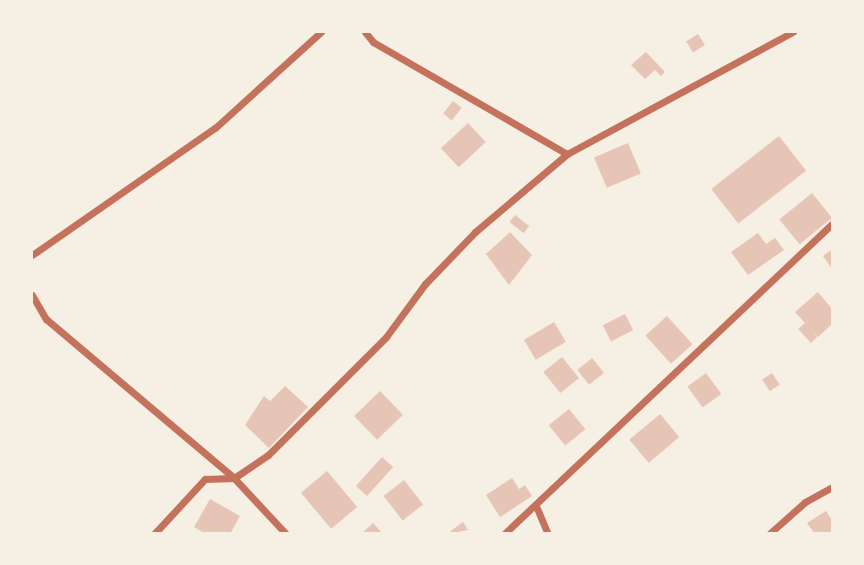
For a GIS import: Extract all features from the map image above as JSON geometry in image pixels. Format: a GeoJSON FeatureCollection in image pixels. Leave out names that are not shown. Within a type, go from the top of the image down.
{"type":"FeatureCollection","features":[{"type":"Feature","properties":{"kind":"street"},"geometry":{"type":"LineString","coordinates":[[32,256],[215,128],[321,32]]}},
{"type":"Feature","properties":{"kind":"street"},"geometry":{"type":"LineString","coordinates":[[365,32],[373,42],[567,154]]}},
{"type":"Feature","properties":{"kind":"street"},"geometry":{"type":"LineString","coordinates":[[154,534],[205,480],[234,478],[268,455],[386,337],[425,284],[475,232],[567,154],[790,32]]}},
{"type":"Feature","properties":{"kind":"street"},"geometry":{"type":"LineString","coordinates":[[504,534],[832,224]]}},
{"type":"Feature","properties":{"kind":"street"},"geometry":{"type":"LineString","coordinates":[[32,295],[46,319],[234,478],[285,534]]}},
{"type":"Feature","properties":{"kind":"street"},"geometry":{"type":"LineString","coordinates":[[769,534],[805,502],[832,487]]}},
{"type":"Feature","properties":{"kind":"street"},"geometry":{"type":"LineString","coordinates":[[536,506],[548,534]]}},
{"type":"Feature","properties":{"kind":"building"},"geometry":{"type":"Polygon","coordinates":[[[698,34],[705,45],[693,52],[686,41],[698,34]]]}},
{"type":"Feature","properties":{"kind":"building"},"geometry":{"type":"Polygon","coordinates":[[[646,52],[665,72],[661,76],[655,70],[645,79],[631,65],[646,52]]]}},
{"type":"Feature","properties":{"kind":"building"},"geometry":{"type":"Polygon","coordinates":[[[453,101],[462,108],[452,120],[443,114],[453,101]]]}},
{"type":"Feature","properties":{"kind":"building"},"geometry":{"type":"Polygon","coordinates":[[[468,123],[486,142],[459,167],[441,148],[468,123]]]}},
{"type":"Feature","properties":{"kind":"building"},"geometry":{"type":"Polygon","coordinates":[[[779,136],[806,171],[738,224],[711,189],[779,136]]]}},
{"type":"Feature","properties":{"kind":"building"},"geometry":{"type":"Polygon","coordinates":[[[628,143],[641,173],[607,188],[594,157],[628,143]]]}},
{"type":"Feature","properties":{"kind":"building"},"geometry":{"type":"Polygon","coordinates":[[[812,193],[832,218],[799,244],[779,219],[812,193]]]}},
{"type":"Feature","properties":{"kind":"building"},"geometry":{"type":"Polygon","coordinates":[[[515,215],[529,226],[524,233],[509,222],[515,215]]]}},
{"type":"Feature","properties":{"kind":"building"},"geometry":{"type":"Polygon","coordinates":[[[510,232],[532,255],[509,285],[486,254],[510,232]]]}},
{"type":"Feature","properties":{"kind":"building"},"geometry":{"type":"Polygon","coordinates":[[[758,233],[766,244],[775,238],[784,250],[748,275],[731,252],[758,233]]]}},
{"type":"Feature","properties":{"kind":"building"},"geometry":{"type":"Polygon","coordinates":[[[832,249],[832,269],[823,256],[832,249]]]}},
{"type":"Feature","properties":{"kind":"building"},"geometry":{"type":"Polygon","coordinates":[[[818,292],[832,309],[832,324],[818,337],[812,331],[817,337],[811,343],[798,329],[805,323],[795,312],[818,292]]]}},
{"type":"Feature","properties":{"kind":"building"},"geometry":{"type":"Polygon","coordinates":[[[625,314],[633,330],[611,341],[603,325],[625,314]]]}},
{"type":"Feature","properties":{"kind":"building"},"geometry":{"type":"Polygon","coordinates":[[[667,316],[692,344],[671,364],[645,335],[667,316]]]}},
{"type":"Feature","properties":{"kind":"building"},"geometry":{"type":"Polygon","coordinates":[[[554,322],[566,342],[536,360],[524,340],[554,322]]]}},
{"type":"Feature","properties":{"kind":"building"},"geometry":{"type":"Polygon","coordinates":[[[562,357],[579,378],[560,393],[543,372],[562,357]]]}},
{"type":"Feature","properties":{"kind":"building"},"geometry":{"type":"Polygon","coordinates":[[[592,358],[604,373],[589,385],[577,370],[592,358]]]}},
{"type":"Feature","properties":{"kind":"building"},"geometry":{"type":"Polygon","coordinates":[[[706,373],[721,394],[703,408],[687,387],[706,373]]]}},
{"type":"Feature","properties":{"kind":"building"},"geometry":{"type":"Polygon","coordinates":[[[772,373],[780,385],[770,391],[762,380],[772,373]]]}},
{"type":"Feature","properties":{"kind":"building"},"geometry":{"type":"Polygon","coordinates":[[[285,386],[308,407],[269,448],[245,425],[264,396],[270,401],[285,386]]]}},
{"type":"Feature","properties":{"kind":"building"},"geometry":{"type":"Polygon","coordinates":[[[380,391],[403,415],[377,440],[354,416],[380,391]]]}},
{"type":"Feature","properties":{"kind":"building"},"geometry":{"type":"Polygon","coordinates":[[[569,409],[585,429],[565,446],[549,425],[569,409]]]}},
{"type":"Feature","properties":{"kind":"building"},"geometry":{"type":"Polygon","coordinates":[[[660,414],[679,437],[649,463],[629,440],[660,414]]]}},
{"type":"Feature","properties":{"kind":"building"},"geometry":{"type":"Polygon","coordinates":[[[382,457],[393,467],[367,496],[356,486],[382,457]]]}},
{"type":"Feature","properties":{"kind":"building"},"geometry":{"type":"Polygon","coordinates":[[[327,471],[357,507],[331,529],[301,493],[327,471]]]}},
{"type":"Feature","properties":{"kind":"building"},"geometry":{"type":"Polygon","coordinates":[[[512,478],[519,489],[525,485],[532,496],[500,517],[486,495],[512,478]]]}},
{"type":"Feature","properties":{"kind":"building"},"geometry":{"type":"Polygon","coordinates":[[[404,480],[423,504],[403,520],[384,496],[404,480]]]}},
{"type":"Feature","properties":{"kind":"building"},"geometry":{"type":"Polygon","coordinates":[[[210,499],[240,516],[230,534],[206,534],[194,527],[210,499]]]}},
{"type":"Feature","properties":{"kind":"building"},"geometry":{"type":"Polygon","coordinates":[[[826,511],[832,520],[832,534],[815,534],[807,523],[826,511]]]}},
{"type":"Feature","properties":{"kind":"building"},"geometry":{"type":"Polygon","coordinates":[[[463,522],[468,530],[447,534],[463,522]]]}},
{"type":"Feature","properties":{"kind":"building"},"geometry":{"type":"Polygon","coordinates":[[[373,523],[383,534],[361,534],[373,523]]]}}]}
